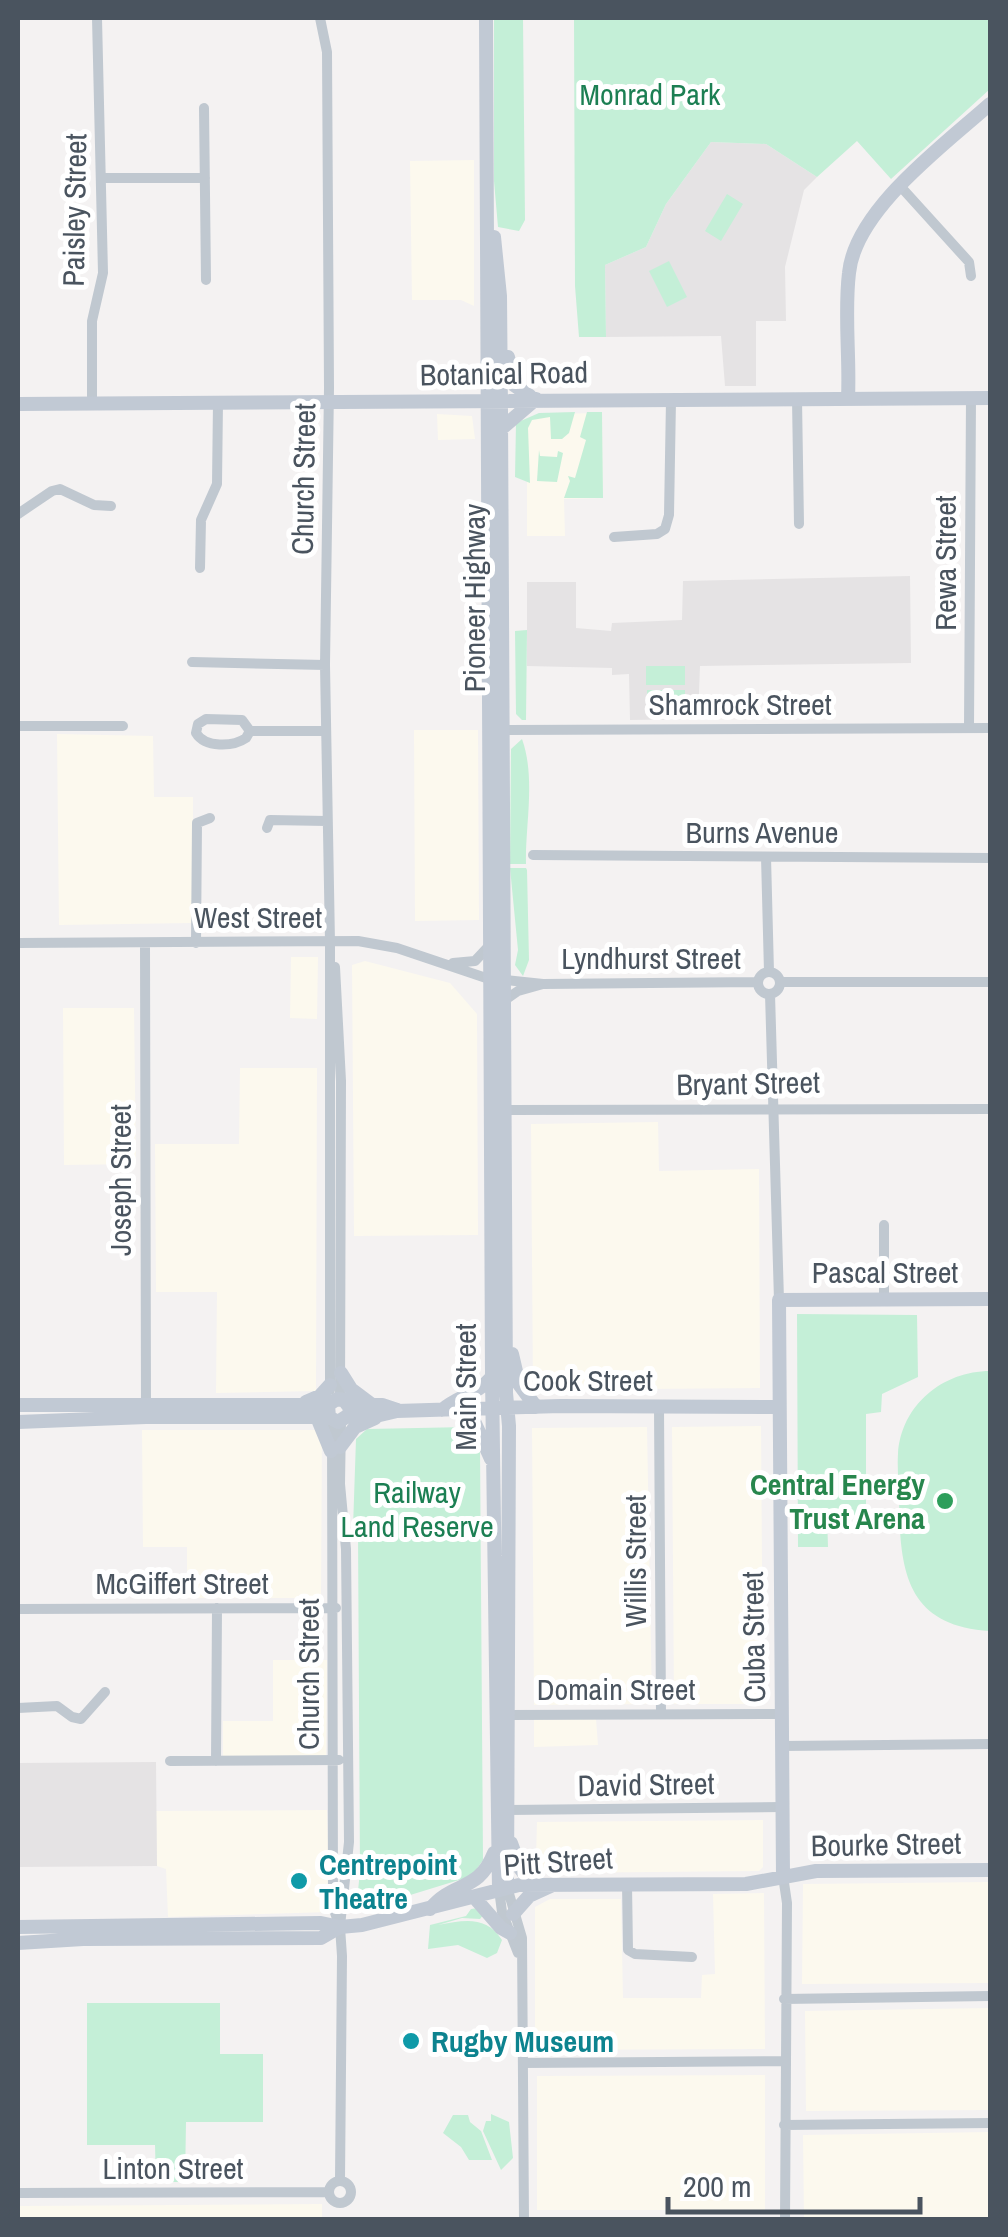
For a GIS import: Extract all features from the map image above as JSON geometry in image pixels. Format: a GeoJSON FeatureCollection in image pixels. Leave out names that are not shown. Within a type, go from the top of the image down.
{"type":"FeatureCollection","features":[{"type":"Feature","properties":{"kind":"main road","name":"Pioneer Highway"},"geometry":{"type":"LineString","coordinates":[[486,18],[485,280],[493,400],[501,429],[496,730]]}},
{"type":"Feature","properties":{"kind":"main road"},"geometry":{"type":"LineString","coordinates":[[848,398],[848,273],[852,254],[868,221],[990,104]]}},
{"type":"Feature","properties":{"kind":"main road","name":"Pioneer Highway"},"geometry":{"type":"LineString","coordinates":[[488,217],[497,258],[493,400],[497,842],[492,941],[498,980]]}},
{"type":"Feature","properties":{"kind":"main road"},"geometry":{"type":"LineString","coordinates":[[497,258],[506,296],[508,371],[516,389],[536,399],[501,429]]}},
{"type":"Feature","properties":{"kind":"main road","name":"Botanical Road"},"geometry":{"type":"LineString","coordinates":[[18,404],[990,398]]}},
{"type":"Feature","properties":{"kind":"main road","name":"Pioneer Highway"},"geometry":{"type":"LineString","coordinates":[[497,842],[504,904],[499,929],[498,980]]}},
{"type":"Feature","properties":{"kind":"main road","name":"Main Street"},"geometry":{"type":"LineString","coordinates":[[498,980],[506,1000],[507,1339],[493,1464],[496,1848],[503,1888]]}},
{"type":"Feature","properties":{"kind":"main road","name":"Main Street"},"geometry":{"type":"LineString","coordinates":[[498,980],[492,1061],[492,1377],[501,1409],[510,1715],[503,1888]]}},
{"type":"Feature","properties":{"kind":"main road","name":"Pascal Street"},"geometry":{"type":"LineString","coordinates":[[779,1300],[990,1299]]}},
{"type":"Feature","properties":{"kind":"main road","name":"Cuba Street"},"geometry":{"type":"LineString","coordinates":[[779,1300],[783,1876]]}},
{"type":"Feature","properties":{"kind":"main road"},"geometry":{"type":"LineString","coordinates":[[507,1339],[519,1384],[536,1406]]}},
{"type":"Feature","properties":{"kind":"main road"},"geometry":{"type":"LineString","coordinates":[[442,1410],[456,1398],[484,1387],[492,1377]]}},
{"type":"Feature","properties":{"kind":"main road"},"geometry":{"type":"LineString","coordinates":[[295,1404],[320,1396],[335,1379],[376,1410],[335,1449]]}},
{"type":"Feature","properties":{"kind":"main road","name":"Cook Street"},"geometry":{"type":"LineString","coordinates":[[272,1411],[295,1404],[335,1411]]}},
{"type":"Feature","properties":{"kind":"main road","name":"Cook Street"},"geometry":{"type":"LineString","coordinates":[[18,1405],[146,1411],[779,1407]]}},
{"type":"Feature","properties":{"kind":"main road"},"geometry":{"type":"LineString","coordinates":[[462,1410],[474,1420],[493,1464]]}},
{"type":"Feature","properties":{"kind":"main road","name":"Cook Street"},"geometry":{"type":"LineString","coordinates":[[18,1422],[146,1411]]}},
{"type":"Feature","properties":{"kind":"main road"},"geometry":{"type":"LineString","coordinates":[[335,1411],[335,1449]]}},
{"type":"Feature","properties":{"kind":"main road"},"geometry":{"type":"LineString","coordinates":[[507,1833],[520,1868],[532,1884]]}},
{"type":"Feature","properties":{"kind":"main road"},"geometry":{"type":"LineString","coordinates":[[430,1909],[444,1895],[478,1880],[496,1848]]}},
{"type":"Feature","properties":{"kind":"main road","name":"Bourke Street"},"geometry":{"type":"LineString","coordinates":[[783,1876],[816,1870],[987,1869]]}},
{"type":"Feature","properties":{"kind":"main road","name":"Pitt Street"},"geometry":{"type":"LineString","coordinates":[[18,1943],[321,1923],[340,1927],[532,1884],[746,1884],[783,1876]]}},
{"type":"Feature","properties":{"kind":"main road"},"geometry":{"type":"LineString","coordinates":[[513,1914],[530,1896],[558,1883]]}},
{"type":"Feature","properties":{"kind":"main road"},"geometry":{"type":"LineString","coordinates":[[474,1897],[510,1933]]}},
{"type":"Feature","properties":{"kind":"main road","name":"Pitt Street"},"geometry":{"type":"LineString","coordinates":[[18,1927],[186,1933]]}},
{"type":"Feature","properties":{"kind":"street","name":"Paisley Street"},"geometry":{"type":"LineString","coordinates":[[92,403],[91,333],[104,273],[97,18]]}},
{"type":"Feature","properties":{"kind":"street","name":"Church Street"},"geometry":{"type":"LineString","coordinates":[[320,18],[327,52],[329,402],[325,665],[335,1379],[333,1907],[340,1927]]}},
{"type":"Feature","properties":{"kind":"street"},"geometry":{"type":"LineString","coordinates":[[204,108],[206,280]]}},
{"type":"Feature","properties":{"kind":"street"},"geometry":{"type":"LineString","coordinates":[[102,178],[205,178]]}},
{"type":"Feature","properties":{"kind":"street"},"geometry":{"type":"LineString","coordinates":[[901,187],[968,262],[971,276]]}},
{"type":"Feature","properties":{"kind":"street","name":"Rewa Street"},"geometry":{"type":"LineString","coordinates":[[969,728],[971,398]]}},
{"type":"Feature","properties":{"kind":"street"},"geometry":{"type":"LineString","coordinates":[[614,537],[657,534],[665,529],[669,516],[671,400]]}},
{"type":"Feature","properties":{"kind":"street"},"geometry":{"type":"LineString","coordinates":[[798,400],[798,524]]}},
{"type":"Feature","properties":{"kind":"street"},"geometry":{"type":"LineString","coordinates":[[200,568],[201,520],[217,484],[218,402]]}},
{"type":"Feature","properties":{"kind":"street"},"geometry":{"type":"LineString","coordinates":[[18,514],[52,491],[60,490],[94,505],[111,506]]}},
{"type":"Feature","properties":{"kind":"street"},"geometry":{"type":"LineString","coordinates":[[192,662],[325,665]]}},
{"type":"Feature","properties":{"kind":"street"},"geometry":{"type":"LineString","coordinates":[[206,719],[242,720],[250,731],[236,743],[207,743],[196,734],[198,724],[206,719]]}},
{"type":"Feature","properties":{"kind":"street"},"geometry":{"type":"LineString","coordinates":[[18,726],[123,726]]}},
{"type":"Feature","properties":{"kind":"street","name":"Shamrock Street"},"geometry":{"type":"LineString","coordinates":[[496,730],[990,728]]}},
{"type":"Feature","properties":{"kind":"street"},"geometry":{"type":"LineString","coordinates":[[250,731],[326,731]]}},
{"type":"Feature","properties":{"kind":"street"},"geometry":{"type":"LineString","coordinates":[[196,942],[197,823],[210,818]]}},
{"type":"Feature","properties":{"kind":"street"},"geometry":{"type":"LineString","coordinates":[[267,828],[270,820],[327,821]]}},
{"type":"Feature","properties":{"kind":"street","name":"Burns Avenue"},"geometry":{"type":"LineString","coordinates":[[533,854],[990,858]]}},
{"type":"Feature","properties":{"kind":"street"},"geometry":{"type":"LineString","coordinates":[[766,857],[769,972]]}},
{"type":"Feature","properties":{"kind":"street","name":"West Street"},"geometry":{"type":"LineString","coordinates":[[18,943],[358,941],[397,948],[447,963],[479,978],[498,980]]}},
{"type":"Feature","properties":{"kind":"street"},"geometry":{"type":"LineString","coordinates":[[447,963],[475,961],[492,941]]}},
{"type":"Feature","properties":{"kind":"street","name":"Joseph Street"},"geometry":{"type":"LineString","coordinates":[[144,943],[146,1411]]}},
{"type":"Feature","properties":{"kind":"street"},"geometry":{"type":"LineString","coordinates":[[769,972],[780,982],[770,994],[758,982],[769,972]]}},
{"type":"Feature","properties":{"kind":"street","name":"Lyndhurst Street"},"geometry":{"type":"LineString","coordinates":[[498,980],[544,984],[758,982]]}},
{"type":"Feature","properties":{"kind":"street","name":"Lyndhurst Street"},"geometry":{"type":"LineString","coordinates":[[780,982],[990,982]]}},
{"type":"Feature","properties":{"kind":"street","name":"Lyndhurst Street"},"geometry":{"type":"LineString","coordinates":[[506,1000],[518,991],[544,984]]}},
{"type":"Feature","properties":{"kind":"street","name":"Cuba Street"},"geometry":{"type":"LineString","coordinates":[[770,994],[779,1300]]}},
{"type":"Feature","properties":{"kind":"street","name":"Bryant Street"},"geometry":{"type":"LineString","coordinates":[[506,1110],[990,1108]]}},
{"type":"Feature","properties":{"kind":"street"},"geometry":{"type":"LineString","coordinates":[[884,1226],[884,1300]]}},
{"type":"Feature","properties":{"kind":"street","name":"Willis Street"},"geometry":{"type":"LineString","coordinates":[[659,1408],[661,1714]]}},
{"type":"Feature","properties":{"kind":"street","name":"Church Street"},"geometry":{"type":"LineString","coordinates":[[335,1449],[346,1608],[349,1845],[340,1927],[340,2180],[347,2182],[352,2192],[347,2201],[340,2203],[340,2220]]}},
{"type":"Feature","properties":{"kind":"street"},"geometry":{"type":"LineString","coordinates":[[216,1762],[217,1608]]}},
{"type":"Feature","properties":{"kind":"street","name":"McGiffert Street"},"geometry":{"type":"LineString","coordinates":[[18,1609],[346,1608]]}},
{"type":"Feature","properties":{"kind":"street"},"geometry":{"type":"LineString","coordinates":[[18,1708],[57,1706],[81,1719],[105,1692]]}},
{"type":"Feature","properties":{"kind":"street","name":"Domain Street"},"geometry":{"type":"LineString","coordinates":[[510,1715],[782,1714]]}},
{"type":"Feature","properties":{"kind":"street"},"geometry":{"type":"LineString","coordinates":[[782,1746],[990,1744]]}},
{"type":"Feature","properties":{"kind":"street"},"geometry":{"type":"LineString","coordinates":[[170,1762],[348,1760]]}},
{"type":"Feature","properties":{"kind":"street","name":"David Street"},"geometry":{"type":"LineString","coordinates":[[509,1810],[782,1807]]}},
{"type":"Feature","properties":{"kind":"street","name":"Cuba Street"},"geometry":{"type":"LineString","coordinates":[[783,1876],[787,1902],[785,2220]]}},
{"type":"Feature","properties":{"kind":"street"},"geometry":{"type":"LineString","coordinates":[[627,1884],[628,1950],[635,1954],[692,1957]]}},
{"type":"Feature","properties":{"kind":"street","name":"Main Street"},"geometry":{"type":"LineString","coordinates":[[503,1888],[522,1938],[524,2220]]}},
{"type":"Feature","properties":{"kind":"street","name":"Main Street"},"geometry":{"type":"LineString","coordinates":[[503,1888],[502,1912],[522,1968]]}},
{"type":"Feature","properties":{"kind":"street"},"geometry":{"type":"LineString","coordinates":[[784,1999],[990,1996]]}},
{"type":"Feature","properties":{"kind":"street"},"geometry":{"type":"LineString","coordinates":[[523,2063],[784,2061]]}},
{"type":"Feature","properties":{"kind":"street"},"geometry":{"type":"LineString","coordinates":[[784,2125],[990,2122]]}},
{"type":"Feature","properties":{"kind":"street"},"geometry":{"type":"LineString","coordinates":[[340,2180],[333,2182],[328,2192],[333,2201],[340,2203]]}},
{"type":"Feature","properties":{"kind":"street","name":"Linton Street"},"geometry":{"type":"LineString","coordinates":[[18,2194],[328,2192]]}},
{"type":"Feature","properties":{"kind":"shaded area"},"geometry":{"type":"Polygon","coordinates":[[[711,142],[766,144],[817,177],[804,190],[785,267],[786,321],[756,321],[756,386],[725,386],[721,336],[606,337],[605,265],[646,247],[666,204],[711,142]]]}},
{"type":"Feature","properties":{"kind":"shaded area"},"geometry":{"type":"Polygon","coordinates":[[[474,160],[474,306],[461,300],[412,300],[410,161],[474,160]]]}},
{"type":"Feature","properties":{"kind":"shaded area"},"geometry":{"type":"Polygon","coordinates":[[[602,413],[603,498],[564,499],[565,536],[527,536],[527,421],[542,414],[602,413]]]}},
{"type":"Feature","properties":{"kind":"shaded area"},"geometry":{"type":"Polygon","coordinates":[[[437,414],[472,416],[475,439],[438,440],[437,414]]]}},
{"type":"Feature","properties":{"kind":"shaded area"},"geometry":{"type":"Polygon","coordinates":[[[910,576],[911,663],[700,666],[698,719],[630,720],[629,674],[612,675],[612,668],[527,666],[527,582],[576,582],[576,628],[611,631],[612,623],[682,620],[683,581],[910,576]]]}},
{"type":"Feature","properties":{"kind":"shaded area"},"geometry":{"type":"Polygon","coordinates":[[[414,730],[478,730],[479,920],[415,921],[414,730]]]}},
{"type":"Feature","properties":{"kind":"shaded area"},"geometry":{"type":"Polygon","coordinates":[[[57,734],[153,736],[154,797],[193,797],[193,923],[59,925],[57,734]]]}},
{"type":"Feature","properties":{"kind":"shaded area"},"geometry":{"type":"Polygon","coordinates":[[[291,957],[318,957],[317,1019],[290,1018],[291,957]]]}},
{"type":"Feature","properties":{"kind":"shaded area"},"geometry":{"type":"Polygon","coordinates":[[[365,961],[450,983],[477,1014],[478,1235],[354,1236],[352,965],[365,961]]]}},
{"type":"Feature","properties":{"kind":"shaded area"},"geometry":{"type":"Polygon","coordinates":[[[63,1008],[134,1008],[136,1164],[64,1165],[63,1008]]]}},
{"type":"Feature","properties":{"kind":"shaded area"},"geometry":{"type":"Polygon","coordinates":[[[240,1068],[317,1068],[316,1391],[216,1393],[217,1292],[156,1292],[155,1144],[239,1144],[240,1068]]]}},
{"type":"Feature","properties":{"kind":"shaded area"},"geometry":{"type":"Polygon","coordinates":[[[658,1122],[659,1171],[759,1169],[760,1388],[533,1390],[531,1124],[658,1122]]]}},
{"type":"Feature","properties":{"kind":"shaded area"},"geometry":{"type":"Polygon","coordinates":[[[761,1426],[763,1704],[674,1704],[672,1427],[761,1426]]]}},
{"type":"Feature","properties":{"kind":"shaded area"},"geometry":{"type":"Polygon","coordinates":[[[647,1427],[652,1704],[534,1705],[532,1428],[647,1427]]]}},
{"type":"Feature","properties":{"kind":"shaded area"},"geometry":{"type":"Polygon","coordinates":[[[142,1430],[322,1430],[321,1598],[187,1598],[187,1547],[143,1547],[142,1430]]]}},
{"type":"Feature","properties":{"kind":"shaded area"},"geometry":{"type":"Polygon","coordinates":[[[273,1660],[327,1660],[326,1757],[223,1757],[223,1721],[273,1721],[273,1660]]]}},
{"type":"Feature","properties":{"kind":"shaded area"},"geometry":{"type":"Polygon","coordinates":[[[534,1719],[596,1719],[598,1745],[534,1747],[534,1719]]]}},
{"type":"Feature","properties":{"kind":"shaded area"},"geometry":{"type":"Polygon","coordinates":[[[156,1762],[157,1866],[18,1867],[18,1763],[156,1762]]]}},
{"type":"Feature","properties":{"kind":"shaded area"},"geometry":{"type":"Polygon","coordinates":[[[327,1810],[330,1912],[168,1917],[166,1869],[157,1866],[156,1811],[327,1810]]]}},
{"type":"Feature","properties":{"kind":"shaded area"},"geometry":{"type":"Polygon","coordinates":[[[763,1820],[763,1867],[759,1871],[547,1873],[536,1858],[537,1822],[763,1820]]]}},
{"type":"Feature","properties":{"kind":"shaded area"},"geometry":{"type":"Polygon","coordinates":[[[990,1882],[990,1983],[802,1984],[803,1884],[990,1882]]]}},
{"type":"Feature","properties":{"kind":"shaded area"},"geometry":{"type":"Polygon","coordinates":[[[764,1893],[765,2049],[535,2050],[535,1907],[550,1899],[621,1899],[623,1998],[701,1998],[702,1975],[715,1974],[713,1894],[764,1893]]]}},
{"type":"Feature","properties":{"kind":"shaded area"},"geometry":{"type":"Polygon","coordinates":[[[990,2008],[990,2110],[806,2111],[805,2011],[990,2008]]]}},
{"type":"Feature","properties":{"kind":"shaded area"},"geometry":{"type":"Polygon","coordinates":[[[765,2075],[765,2210],[537,2210],[537,2076],[765,2075]]]}},
{"type":"Feature","properties":{"kind":"shaded area"},"geometry":{"type":"Polygon","coordinates":[[[990,2132],[990,2219],[804,2219],[803,2135],[990,2132]]]}},
{"type":"Feature","properties":{"kind":"shaded area"},"geometry":{"type":"Polygon","coordinates":[[[322,2204],[322,2219],[18,2219],[18,2206],[322,2204]]]}},
{"type":"Feature","properties":{"kind":"green space"},"geometry":{"type":"Polygon","coordinates":[[[494,18],[523,18],[525,220],[519,231],[498,227],[494,181],[494,18]]]}},
{"type":"Feature","properties":{"kind":"green space","name":"Monrad Park"},"geometry":{"type":"Polygon","coordinates":[[[574,18],[990,18],[990,89],[891,179],[857,141],[817,177],[766,144],[711,142],[666,204],[646,247],[605,265],[606,337],[579,337],[575,286],[574,18]]]}},
{"type":"Feature","properties":{"kind":"green space"},"geometry":{"type":"Polygon","coordinates":[[[727,194],[743,204],[721,241],[705,231],[727,194]]]}},
{"type":"Feature","properties":{"kind":"green space"},"geometry":{"type":"Polygon","coordinates":[[[669,261],[687,297],[667,307],[649,271],[669,261]]]}},
{"type":"Feature","properties":{"kind":"green space"},"geometry":{"type":"Polygon","coordinates":[[[575,412],[569,433],[562,439],[551,439],[550,417],[532,420],[528,428],[530,483],[515,477],[516,423],[539,413],[575,412]]]}},
{"type":"Feature","properties":{"kind":"green space"},"geometry":{"type":"Polygon","coordinates":[[[587,412],[602,412],[603,498],[564,498],[568,476],[575,478],[586,440],[580,437],[587,412]]]}},
{"type":"Feature","properties":{"kind":"green space"},"geometry":{"type":"Polygon","coordinates":[[[539,450],[540,456],[557,457],[558,451],[563,453],[557,482],[537,481],[539,450]]]}},
{"type":"Feature","properties":{"kind":"green space"},"geometry":{"type":"Polygon","coordinates":[[[527,630],[526,720],[522,720],[516,714],[515,631],[527,630]]]}},
{"type":"Feature","properties":{"kind":"green space"},"geometry":{"type":"Polygon","coordinates":[[[646,666],[685,666],[685,685],[646,685],[646,666]]]}},
{"type":"Feature","properties":{"kind":"green space"},"geometry":{"type":"Polygon","coordinates":[[[647,690],[685,690],[685,709],[647,709],[647,690]]]}},
{"type":"Feature","properties":{"kind":"green space"},"geometry":{"type":"Polygon","coordinates":[[[522,739],[529,786],[526,864],[510,864],[511,749],[522,739]]]}},
{"type":"Feature","properties":{"kind":"green space"},"geometry":{"type":"Polygon","coordinates":[[[510,868],[527,870],[529,960],[523,976],[515,965],[518,950],[510,868]]]}},
{"type":"Feature","properties":{"kind":"green space"},"geometry":{"type":"Polygon","coordinates":[[[797,1314],[917,1315],[918,1377],[882,1394],[881,1412],[866,1414],[866,1515],[827,1515],[828,1547],[798,1547],[797,1314]]]}},
{"type":"Feature","properties":{"kind":"green space","name":"Central Energy Trust Arena"},"geometry":{"type":"Polygon","coordinates":[[[990,1371],[990,1631],[962,1627],[940,1618],[924,1606],[913,1590],[902,1549],[898,1454],[907,1420],[928,1394],[956,1377],[990,1371]]]}},
{"type":"Feature","properties":{"kind":"green space","name":"Railway Land Reserve"},"geometry":{"type":"Polygon","coordinates":[[[468,1427],[480,1448],[483,1860],[472,1876],[368,1908],[357,1901],[358,1533],[353,1528],[356,1439],[367,1429],[468,1427]]]}},
{"type":"Feature","properties":{"kind":"green space"},"geometry":{"type":"Polygon","coordinates":[[[478,1908],[484,1914],[480,1919],[462,1918],[438,1925],[465,1921],[489,1926],[502,1940],[497,1953],[487,1958],[458,1945],[428,1949],[430,1925],[466,1916],[471,1909],[478,1908]]]}},
{"type":"Feature","properties":{"kind":"green space"},"geometry":{"type":"Polygon","coordinates":[[[87,2003],[220,2003],[220,2054],[263,2054],[263,2122],[186,2122],[185,2182],[156,2182],[155,2145],[87,2145],[87,2003]]]}},
{"type":"Feature","properties":{"kind":"green space"},"geometry":{"type":"Polygon","coordinates":[[[491,2114],[509,2122],[513,2158],[501,2170],[483,2131],[491,2114]]]}},
{"type":"Feature","properties":{"kind":"green space"},"geometry":{"type":"Polygon","coordinates":[[[453,2115],[468,2115],[481,2131],[492,2160],[469,2160],[461,2147],[443,2133],[453,2115]]]}},
{"type":"Feature","properties":{"kind":"place","name":"Central Energy Trust Arena"},"geometry":{"type":"Point","coordinates":[945,1501]}},
{"type":"Feature","properties":{"kind":"place","name":"Centrepoint Theatre"},"geometry":{"type":"Point","coordinates":[299,1881]}},
{"type":"Feature","properties":{"kind":"place","name":"Rugby Museum"},"geometry":{"type":"Point","coordinates":[411,2041]}}]}
